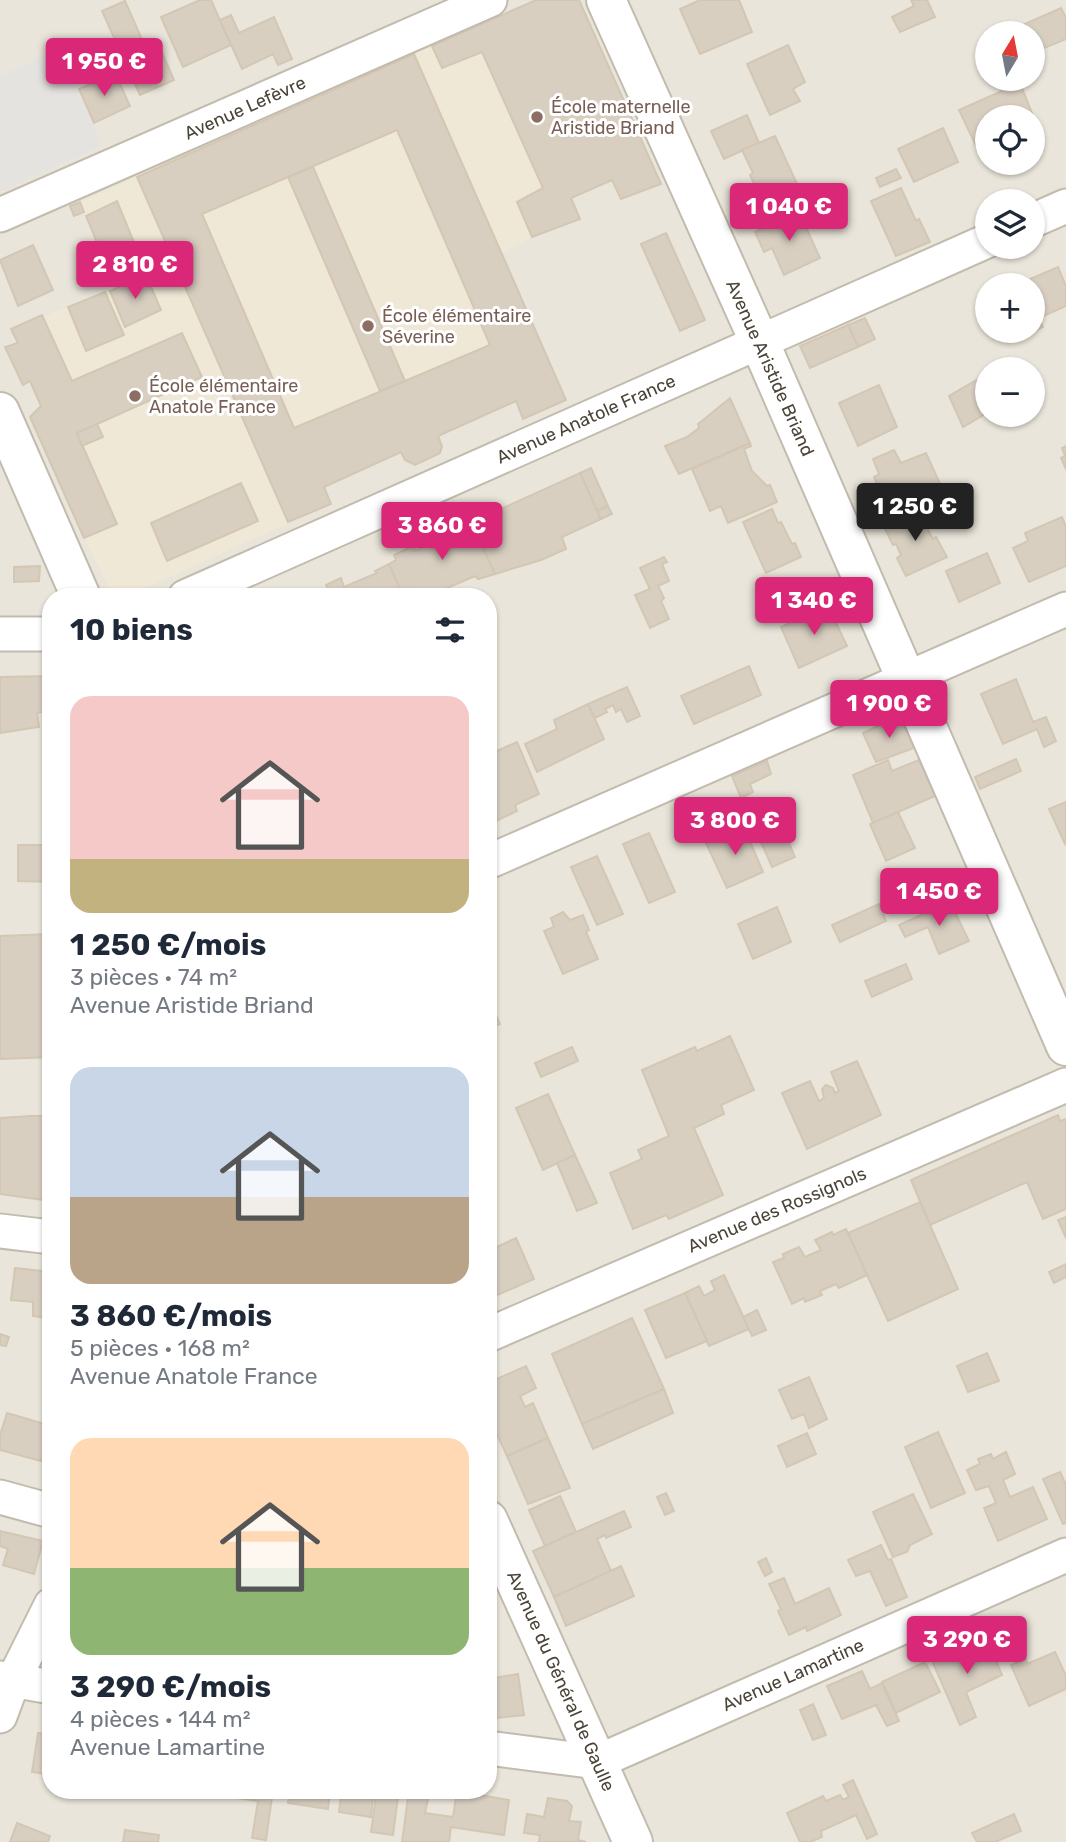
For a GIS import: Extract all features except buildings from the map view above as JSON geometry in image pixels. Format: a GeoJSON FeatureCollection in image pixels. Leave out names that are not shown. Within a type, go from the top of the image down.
{"type":"FeatureCollection","features":[{"type":"Feature","properties":{"kind":"street","name":"Avenue Lefèvre"},"geometry":{"type":"LineString","coordinates":[[0,215],[490,0]]}},
{"type":"Feature","properties":{"kind":"street","name":"Avenue Aristide Briand"},"geometry":{"type":"LineString","coordinates":[[606,0],[759,341],[1066,1045]]}},
{"type":"Feature","properties":{"kind":"street"},"geometry":{"type":"LineString","coordinates":[[1045,215],[1066,206]]}},
{"type":"Feature","properties":{"kind":"street","name":"Avenue Anatole France"},"geometry":{"type":"LineString","coordinates":[[205,588],[975,246]]}},
{"type":"Feature","properties":{"kind":"street"},"geometry":{"type":"LineString","coordinates":[[0,412],[77,588]]}},
{"type":"Feature","properties":{"kind":"street"},"geometry":{"type":"LineString","coordinates":[[497,858],[1066,609]]}},
{"type":"Feature","properties":{"kind":"street"},"geometry":{"type":"LineString","coordinates":[[0,634],[42,634]]}},
{"type":"Feature","properties":{"kind":"street","name":"Avenue des Rossignols"},"geometry":{"type":"LineString","coordinates":[[497,1331],[1066,1086]]}},
{"type":"Feature","properties":{"kind":"street"},"geometry":{"type":"LineString","coordinates":[[0,1231],[42,1236]]}},
{"type":"Feature","properties":{"kind":"street"},"geometry":{"type":"LineString","coordinates":[[0,1497],[42,1509]]}},
{"type":"Feature","properties":{"kind":"street","name":"Avenue du Général de Gaulle"},"geometry":{"type":"LineString","coordinates":[[497,1540],[632,1842]]}},
{"type":"Feature","properties":{"kind":"street","name":"Avenue Lamartine"},"geometry":{"type":"LineString","coordinates":[[597,1762],[1066,1555]]}},
{"type":"Feature","properties":{"kind":"street"},"geometry":{"type":"LineString","coordinates":[[0,1716],[7,1679],[42,1620]]}},
{"type":"Feature","properties":{"kind":"street"},"geometry":{"type":"LineString","coordinates":[[7,1679],[42,1685]]}},
{"type":"Feature","properties":{"kind":"street"},"geometry":{"type":"LineString","coordinates":[[497,1749],[597,1762]]}},
{"type":"Feature","properties":{"kind":"shaded area"},"geometry":{"type":"Polygon","coordinates":[[[0,0],[1066,0],[1066,1842],[0,1842],[0,0]]]}},
{"type":"Feature","properties":{"kind":"shaded area"},"geometry":{"type":"Polygon","coordinates":[[[536,0],[579,0],[661,184],[621,199],[612,180],[571,198],[580,219],[532,237],[502,253],[566,400],[523,419],[516,401],[438,436],[442,446],[440,453],[415,465],[405,460],[400,452],[324,486],[331,504],[145,588],[109,588],[30,417],[41,406],[30,382],[23,385],[5,347],[18,343],[11,329],[110,291],[104,259],[80,202],[536,0]]]}},
{"type":"Feature","properties":{"kind":"shaded area"},"geometry":{"type":"Polygon","coordinates":[[[59,49],[102,146],[0,192],[0,76],[59,49]]]}},
{"type":"Feature","properties":{"kind":"place","name":"École maternelle Aristide Briand"},"geometry":{"type":"Point","coordinates":[537,117]}},
{"type":"Feature","properties":{"kind":"place","name":"École élémentaire Séverine"},"geometry":{"type":"Point","coordinates":[368,326]}},
{"type":"Feature","properties":{"kind":"place","name":"École élémentaire Anatole France"},"geometry":{"type":"Point","coordinates":[135,396]}}]}
